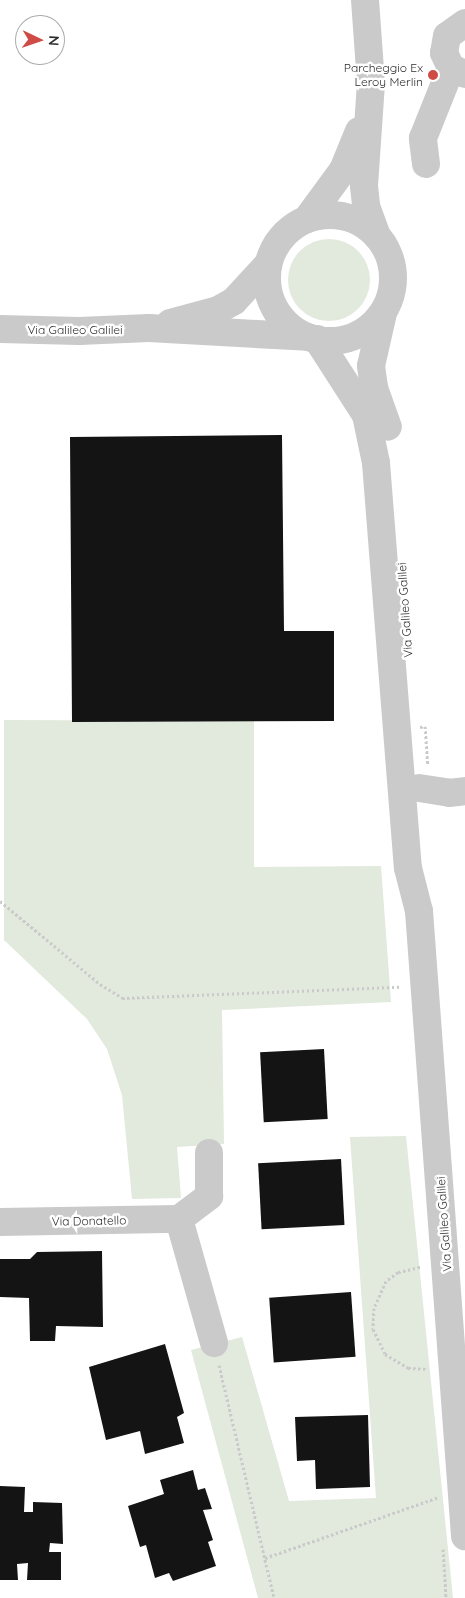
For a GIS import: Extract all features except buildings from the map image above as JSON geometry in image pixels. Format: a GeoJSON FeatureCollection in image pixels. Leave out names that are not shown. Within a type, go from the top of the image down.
{"type":"FeatureCollection","features":[{"type":"Feature","properties":{"kind":"street"},"geometry":{"type":"LineString","coordinates":[[364,0],[371,83],[364,186],[366,206],[377,236],[386,250],[393,282],[383,313],[368,328],[349,338],[329,341],[312,338],[292,328],[271,300],[268,264],[282,237],[307,219],[343,170],[368,111]]}},
{"type":"Feature","properties":{"kind":"street"},"geometry":{"type":"LineString","coordinates":[[426,164],[423,138],[458,71],[446,61],[444,44],[452,29],[463,23]]}},
{"type":"Feature","properties":{"kind":"street"},"geometry":{"type":"LineString","coordinates":[[307,219],[326,215],[345,216],[362,224],[377,236]]}},
{"type":"Feature","properties":{"kind":"street","name":"Via Galileo Galilei"},"geometry":{"type":"LineString","coordinates":[[149,328],[226,305],[251,286],[268,264]]}},
{"type":"Feature","properties":{"kind":"street","name":"Via Galileo Galilei"},"geometry":{"type":"LineString","coordinates":[[383,313],[371,366],[374,388],[388,424],[393,462],[426,867],[419,911]]}},
{"type":"Feature","properties":{"kind":"street","name":"Via Galileo Galilei"},"geometry":{"type":"LineString","coordinates":[[0,329],[78,331],[149,328],[312,338],[362,406],[373,436],[408,868],[419,911],[436,1265],[454,1540]]}},
{"type":"Feature","properties":{"kind":"street"},"geometry":{"type":"LineString","coordinates":[[419,788],[449,793],[465,791]]}},
{"type":"Feature","properties":{"kind":"street"},"geometry":{"type":"LineString","coordinates":[[209,1153],[209,1196],[179,1219],[214,1342]]}},
{"type":"Feature","properties":{"kind":"street","name":"Via Donatello"},"geometry":{"type":"LineString","coordinates":[[0,1222],[179,1219]]}},
{"type":"Feature","properties":{"kind":"path"},"geometry":{"type":"LineString","coordinates":[[0,901],[100,984],[122,998],[404,987]]}},
{"type":"Feature","properties":{"kind":"path"},"geometry":{"type":"LineString","coordinates":[[430,1368],[408,1368],[392,1360],[380,1348],[373,1329],[374,1308],[386,1281],[398,1272],[436,1265]]}},
{"type":"Feature","properties":{"kind":"path"},"geometry":{"type":"LineString","coordinates":[[214,1342],[274,1598]]}},
{"type":"Feature","properties":{"kind":"path"},"geometry":{"type":"LineString","coordinates":[[430,1359],[431,1378]]}},
{"type":"Feature","properties":{"kind":"path"},"geometry":{"type":"LineString","coordinates":[[439,1487],[440,1506]]}},
{"type":"Feature","properties":{"kind":"path"},"geometry":{"type":"LineString","coordinates":[[265,1558],[439,1497]]}},
{"type":"Feature","properties":{"kind":"path"},"geometry":{"type":"LineString","coordinates":[[446,1598],[454,1540]]}},
{"type":"Feature","properties":{"kind":"shaded area"},"geometry":{"type":"Polygon","coordinates":[[[321,239],[337,239],[352,246],[363,257],[370,272],[367,296],[358,309],[337,321],[321,321],[306,314],[295,303],[288,288],[288,272],[295,257],[306,246],[321,239]]]}},
{"type":"Feature","properties":{"kind":"shaded area"},"geometry":{"type":"Polygon","coordinates":[[[4,720],[254,721],[254,867],[381,866],[391,1002],[222,1010],[224,1144],[177,1147],[181,1198],[132,1199],[122,1095],[107,1049],[87,1019],[4,940],[4,720]]]}},
{"type":"Feature","properties":{"kind":"shaded area"},"geometry":{"type":"Polygon","coordinates":[[[406,1136],[453,1598],[258,1598],[191,1350],[242,1337],[289,1501],[376,1498],[350,1137],[406,1136]]]}},
{"type":"Feature","properties":{"kind":"place","name":"Parcheggio Ex Leroy Merlin"},"geometry":{"type":"Point","coordinates":[433,75]}}]}
